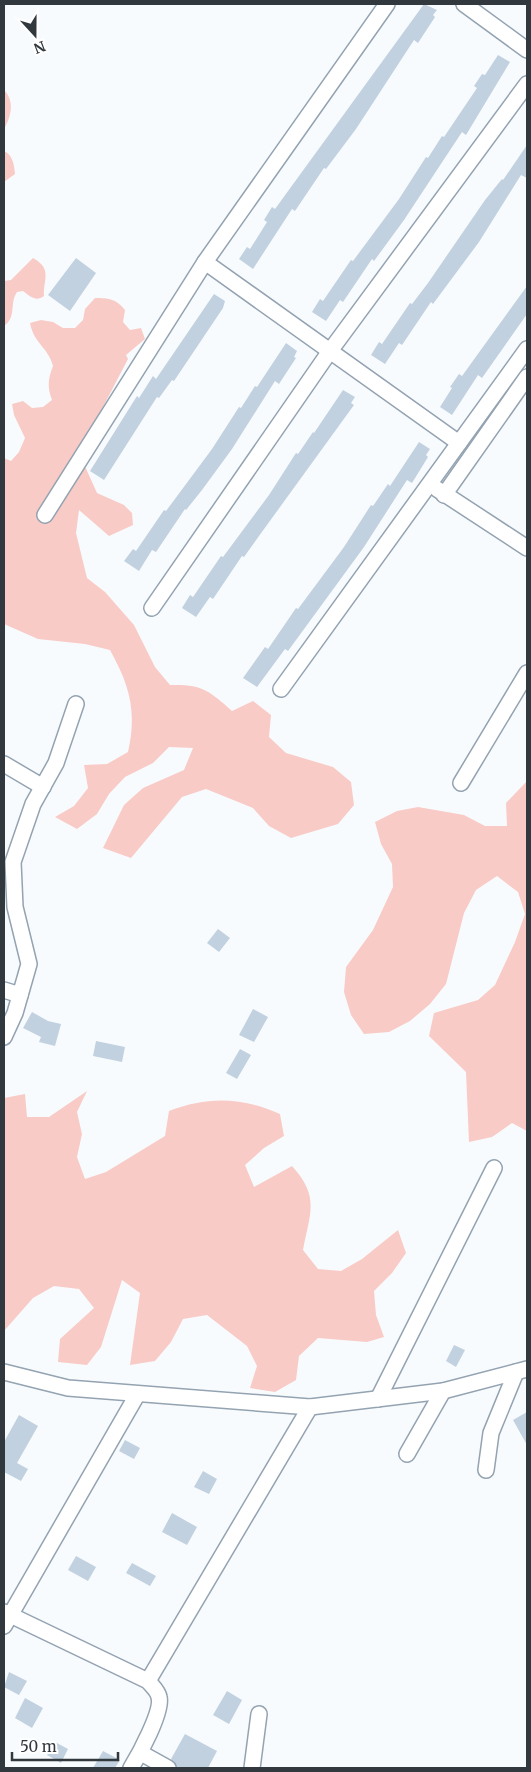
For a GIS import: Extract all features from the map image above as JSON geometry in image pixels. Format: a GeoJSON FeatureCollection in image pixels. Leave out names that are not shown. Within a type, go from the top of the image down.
{"type":"FeatureCollection","features":[{"type":"Feature","properties":{"kind":"street"},"geometry":{"type":"LineString","coordinates":[[45,515],[205,262],[387,4]]}},
{"type":"Feature","properties":{"kind":"street"},"geometry":{"type":"LineString","coordinates":[[464,4],[527,50]]}},
{"type":"Feature","properties":{"kind":"street"},"geometry":{"type":"LineString","coordinates":[[152,608],[330,351],[527,84]]}},
{"type":"Feature","properties":{"kind":"street"},"geometry":{"type":"LineString","coordinates":[[205,262],[458,443]]}},
{"type":"Feature","properties":{"kind":"street"},"geometry":{"type":"LineString","coordinates":[[281,689],[527,348]]}},
{"type":"Feature","properties":{"kind":"street"},"geometry":{"type":"LineString","coordinates":[[444,495],[526,380],[510,372]]}},
{"type":"Feature","properties":{"kind":"street"},"geometry":{"type":"LineString","coordinates":[[429,484],[527,548]]}},
{"type":"Feature","properties":{"kind":"street"},"geometry":{"type":"LineString","coordinates":[[461,783],[527,673]]}},
{"type":"Feature","properties":{"kind":"street"},"geometry":{"type":"LineString","coordinates":[[4,1038],[29,964],[9,874],[33,804],[56,763],[76,704]]}},
{"type":"Feature","properties":{"kind":"street"},"geometry":{"type":"LineString","coordinates":[[4,764],[43,787]]}},
{"type":"Feature","properties":{"kind":"street"},"geometry":{"type":"LineString","coordinates":[[4,990],[20,995]]}},
{"type":"Feature","properties":{"kind":"street"},"geometry":{"type":"LineString","coordinates":[[378,1398],[494,1168]]}},
{"type":"Feature","properties":{"kind":"street"},"geometry":{"type":"LineString","coordinates":[[4,1372],[68,1388],[137,1395],[310,1406],[443,1390],[522,1371]]}},
{"type":"Feature","properties":{"kind":"street"},"geometry":{"type":"LineString","coordinates":[[486,1470],[491,1432],[522,1371]]}},
{"type":"Feature","properties":{"kind":"street"},"geometry":{"type":"LineString","coordinates":[[407,1454],[443,1390]]}},
{"type":"Feature","properties":{"kind":"street"},"geometry":{"type":"LineString","coordinates":[[131,1768],[141,1753],[160,1704],[159,1695],[148,1681],[6,1618],[137,1395]]}},
{"type":"Feature","properties":{"kind":"street"},"geometry":{"type":"LineString","coordinates":[[148,1681],[310,1406]]}},
{"type":"Feature","properties":{"kind":"street"},"geometry":{"type":"LineString","coordinates":[[252,1768],[259,1714]]}},
{"type":"Feature","properties":{"kind":"street"},"geometry":{"type":"LineString","coordinates":[[141,1753],[168,1768]]}},
{"type":"Feature","properties":{"kind":"shaded area"},"geometry":{"type":"Polygon","coordinates":[[[4,90],[10,99],[11,109],[4,129],[4,90]]]}},
{"type":"Feature","properties":{"kind":"shaded area"},"geometry":{"type":"Polygon","coordinates":[[[4,151],[11,158],[15,174],[4,182],[4,151]]]}},
{"type":"Feature","properties":{"kind":"shaded area"},"geometry":{"type":"Polygon","coordinates":[[[33,258],[43,266],[45,271],[44,296],[36,299],[23,291],[17,292],[13,301],[12,314],[4,326],[4,281],[11,280],[33,258]]]}},
{"type":"Feature","properties":{"kind":"shaded area"},"geometry":{"type":"Polygon","coordinates":[[[95,298],[108,299],[118,303],[125,310],[123,322],[130,330],[141,328],[145,339],[126,355],[128,359],[79,453],[97,493],[124,505],[132,513],[133,525],[109,536],[79,510],[76,533],[87,578],[105,592],[134,625],[155,667],[170,685],[197,687],[210,693],[232,711],[253,701],[271,715],[269,737],[286,753],[333,767],[351,782],[354,805],[338,824],[291,838],[269,826],[253,808],[206,789],[182,797],[131,858],[103,848],[124,805],[143,788],[184,770],[193,748],[169,747],[153,763],[125,777],[109,794],[97,814],[77,829],[55,817],[74,806],[88,788],[84,765],[107,764],[128,752],[131,738],[132,712],[123,676],[110,650],[85,644],[38,639],[4,624],[4,458],[11,461],[19,452],[25,438],[14,415],[12,404],[23,401],[32,408],[43,407],[52,400],[49,383],[53,366],[48,354],[35,336],[30,323],[41,320],[53,322],[63,328],[75,328],[83,320],[85,309],[95,298]]]}},
{"type":"Feature","properties":{"kind":"shaded area"},"geometry":{"type":"Polygon","coordinates":[[[527,781],[527,1131],[512,1123],[492,1137],[469,1142],[466,1072],[429,1036],[434,1013],[478,1000],[495,985],[515,942],[525,914],[518,892],[497,876],[476,890],[464,913],[446,984],[430,1004],[410,1021],[389,1032],[364,1034],[351,1015],[344,992],[346,967],[373,930],[393,887],[392,864],[381,844],[375,822],[397,811],[418,807],[464,815],[485,826],[507,826],[506,803],[527,781]]]}},
{"type":"Feature","properties":{"kind":"shaded area"},"geometry":{"type":"Polygon","coordinates":[[[87,1091],[77,1112],[82,1134],[77,1157],[85,1179],[106,1172],[165,1136],[169,1111],[183,1106],[225,1100],[252,1104],[280,1114],[284,1136],[264,1148],[245,1165],[254,1187],[292,1166],[301,1177],[307,1187],[311,1205],[303,1250],[318,1269],[341,1271],[362,1259],[398,1230],[406,1253],[392,1273],[374,1291],[376,1315],[384,1337],[367,1342],[318,1338],[299,1356],[296,1380],[275,1392],[250,1388],[257,1366],[247,1346],[207,1315],[183,1319],[171,1342],[155,1361],[130,1365],[140,1293],[122,1280],[101,1347],[87,1365],[58,1362],[60,1339],[94,1308],[79,1289],[54,1286],[33,1298],[4,1331],[4,1098],[25,1094],[27,1117],[49,1117],[87,1091]]]}},
{"type":"Feature","properties":{"kind":"building"},"geometry":{"type":"Polygon","coordinates":[[[424,4],[437,10],[433,15],[435,17],[418,43],[414,40],[356,129],[326,169],[324,168],[295,211],[292,209],[253,269],[239,259],[247,247],[250,249],[267,222],[264,220],[272,207],[275,209],[424,4]]]}},
{"type":"Feature","properties":{"kind":"building"},"geometry":{"type":"Polygon","coordinates":[[[498,55],[510,62],[466,135],[462,132],[404,220],[374,261],[372,259],[343,302],[340,300],[326,321],[312,312],[320,299],[323,301],[351,260],[353,261],[399,199],[426,157],[428,158],[442,136],[444,137],[477,88],[474,86],[482,74],[485,75],[498,55]]]}},
{"type":"Feature","properties":{"kind":"building"},"geometry":{"type":"Polygon","coordinates":[[[527,145],[527,178],[521,175],[479,242],[433,304],[431,302],[402,345],[399,343],[385,364],[371,355],[379,342],[382,344],[410,303],[412,304],[428,283],[485,200],[503,180],[527,145]]]}},
{"type":"Feature","properties":{"kind":"building"},"geometry":{"type":"Polygon","coordinates":[[[76,258],[96,273],[70,311],[48,295],[76,258]]]}},
{"type":"Feature","properties":{"kind":"building"},"geometry":{"type":"Polygon","coordinates":[[[527,286],[527,314],[482,378],[478,375],[452,415],[440,407],[452,388],[450,387],[459,374],[462,376],[527,286]]]}},
{"type":"Feature","properties":{"kind":"building"},"geometry":{"type":"Polygon","coordinates":[[[214,294],[225,301],[223,308],[174,381],[172,380],[159,398],[157,397],[104,480],[90,471],[137,396],[139,398],[153,376],[156,379],[214,294]]]}},
{"type":"Feature","properties":{"kind":"building"},"geometry":{"type":"Polygon","coordinates":[[[286,343],[297,351],[294,357],[296,358],[279,384],[275,381],[232,449],[202,490],[185,509],[156,552],[152,550],[139,571],[124,561],[133,549],[136,551],[164,510],[166,511],[212,449],[239,407],[241,408],[255,386],[257,387],[286,343]]]}},
{"type":"Feature","properties":{"kind":"building"},"geometry":{"type":"Polygon","coordinates":[[[343,390],[355,397],[351,403],[354,405],[244,557],[242,556],[213,599],[210,597],[196,617],[182,608],[190,595],[193,597],[221,556],[223,557],[269,495],[296,453],[298,454],[314,433],[343,390]]]}},
{"type":"Feature","properties":{"kind":"building"},"geometry":{"type":"Polygon","coordinates":[[[419,442],[430,449],[426,455],[428,457],[412,483],[407,480],[364,547],[288,651],[285,649],[257,687],[243,678],[265,647],[268,649],[296,608],[298,609],[344,547],[371,505],[373,506],[388,484],[390,486],[419,442]]]}},
{"type":"Feature","properties":{"kind":"building"},"geometry":{"type":"Polygon","coordinates":[[[218,929],[230,938],[219,952],[207,943],[218,929]]]}},
{"type":"Feature","properties":{"kind":"building"},"geometry":{"type":"Polygon","coordinates":[[[253,1009],[268,1017],[254,1042],[239,1035],[253,1009]]]}},
{"type":"Feature","properties":{"kind":"building"},"geometry":{"type":"Polygon","coordinates":[[[32,1012],[48,1021],[61,1024],[55,1046],[39,1042],[41,1037],[23,1028],[32,1012]]]}},
{"type":"Feature","properties":{"kind":"building"},"geometry":{"type":"Polygon","coordinates":[[[96,1041],[125,1047],[122,1062],[93,1056],[96,1041]]]}},
{"type":"Feature","properties":{"kind":"building"},"geometry":{"type":"Polygon","coordinates":[[[240,1049],[251,1055],[237,1079],[226,1073],[240,1049]]]}},
{"type":"Feature","properties":{"kind":"building"},"geometry":{"type":"Polygon","coordinates":[[[454,1345],[465,1350],[456,1367],[446,1361],[454,1345]]]}},
{"type":"Feature","properties":{"kind":"building"},"geometry":{"type":"Polygon","coordinates":[[[527,1412],[527,1445],[513,1420],[527,1412]]]}},
{"type":"Feature","properties":{"kind":"building"},"geometry":{"type":"Polygon","coordinates":[[[19,1415],[38,1426],[17,1463],[28,1469],[21,1481],[4,1472],[4,1442],[19,1415]]]}},
{"type":"Feature","properties":{"kind":"building"},"geometry":{"type":"Polygon","coordinates":[[[125,1440],[140,1448],[134,1459],[119,1451],[125,1440]]]}},
{"type":"Feature","properties":{"kind":"building"},"geometry":{"type":"Polygon","coordinates":[[[203,1471],[217,1479],[209,1494],[194,1487],[203,1471]]]}},
{"type":"Feature","properties":{"kind":"building"},"geometry":{"type":"Polygon","coordinates":[[[172,1513],[197,1527],[187,1545],[162,1532],[172,1513]]]}},
{"type":"Feature","properties":{"kind":"building"},"geometry":{"type":"Polygon","coordinates":[[[76,1556],[96,1567],[88,1581],[68,1570],[76,1556]]]}},
{"type":"Feature","properties":{"kind":"building"},"geometry":{"type":"Polygon","coordinates":[[[132,1563],[156,1576],[150,1586],[126,1573],[132,1563]]]}},
{"type":"Feature","properties":{"kind":"building"},"geometry":{"type":"Polygon","coordinates":[[[9,1672],[27,1681],[19,1695],[4,1687],[9,1672]]]}},
{"type":"Feature","properties":{"kind":"building"},"geometry":{"type":"Polygon","coordinates":[[[227,1691],[242,1700],[229,1724],[213,1715],[227,1691]]]}},
{"type":"Feature","properties":{"kind":"building"},"geometry":{"type":"Polygon","coordinates":[[[25,1698],[43,1708],[32,1728],[15,1718],[25,1698]]]}},
{"type":"Feature","properties":{"kind":"building"},"geometry":{"type":"Polygon","coordinates":[[[185,1734],[217,1751],[208,1768],[177,1768],[171,1759],[185,1734]]]}},
{"type":"Feature","properties":{"kind":"building"},"geometry":{"type":"Polygon","coordinates":[[[55,1742],[68,1749],[61,1763],[47,1755],[55,1742]]]}},
{"type":"Feature","properties":{"kind":"building"},"geometry":{"type":"Polygon","coordinates":[[[103,1751],[120,1760],[115,1768],[93,1768],[103,1751]]]}}]}
